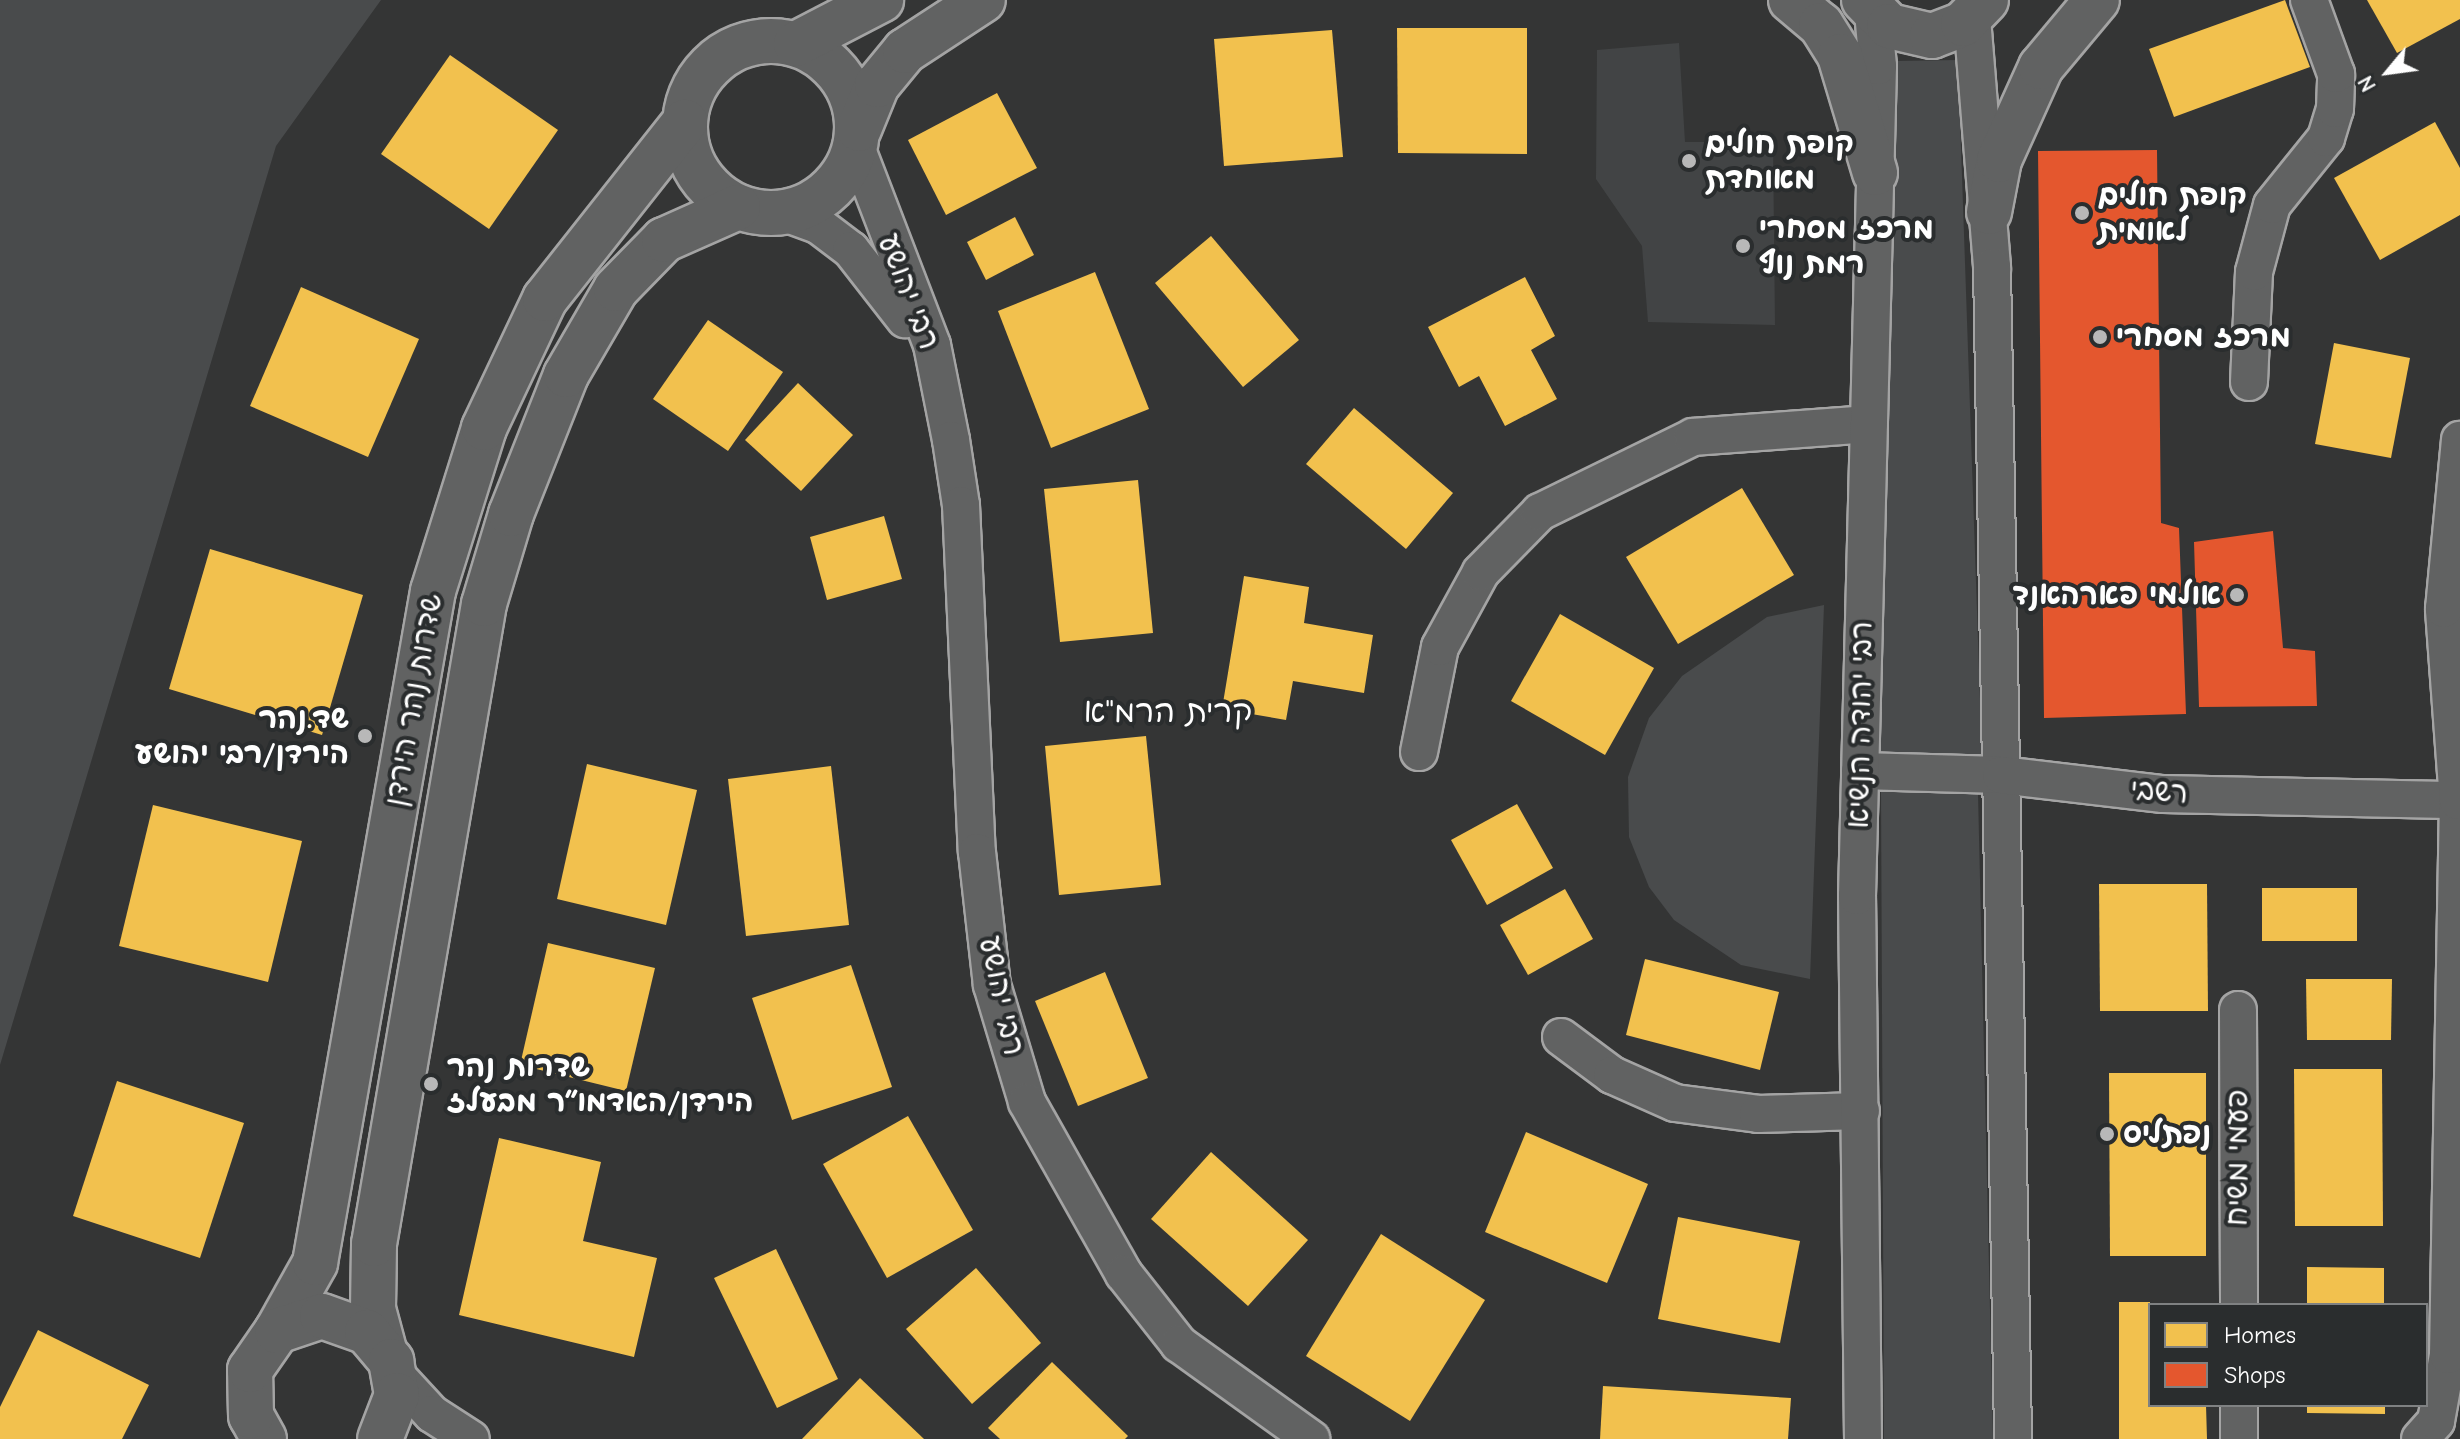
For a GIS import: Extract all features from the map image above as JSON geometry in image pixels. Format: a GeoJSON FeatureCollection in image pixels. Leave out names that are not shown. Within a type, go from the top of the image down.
{"type":"FeatureCollection","features":[{"type":"Feature","properties":{"kind":"main road"},"geometry":{"type":"LineString","coordinates":[[881,0],[796,44],[757,42],[721,55],[696,85],[685,122],[698,173],[738,207],[785,213],[830,191],[857,138],[877,85],[905,51],[983,0]]}},
{"type":"Feature","properties":{"kind":"main road"},"geometry":{"type":"LineString","coordinates":[[1791,0],[1821,25],[1840,56],[1875,173]]}},
{"type":"Feature","properties":{"kind":"main road"},"geometry":{"type":"LineString","coordinates":[[1989,212],[1999,160],[2041,67],[2097,0]]}},
{"type":"Feature","properties":{"kind":"main road"},"geometry":{"type":"LineString","coordinates":[[1866,3],[1921,36],[1984,6]]}},
{"type":"Feature","properties":{"kind":"main road"},"geometry":{"type":"LineString","coordinates":[[796,44],[842,76],[857,138]]}},
{"type":"Feature","properties":{"kind":"main road","name":"שדרות נהר הירדן"},"geometry":{"type":"LineString","coordinates":[[247,1394],[260,1348],[277,1331],[315,1263],[433,591],[479,442],[545,299],[685,122]]}},
{"type":"Feature","properties":{"kind":"main road","name":"שדרות נהר הירדן"},"geometry":{"type":"LineString","coordinates":[[380,1439],[394,1415],[390,1362],[373,1309],[374,1244],[484,604],[511,514],[566,375],[616,289],[664,240],[738,207]]}},
{"type":"Feature","properties":{"kind":"main road"},"geometry":{"type":"LineString","coordinates":[[277,1331],[298,1320],[346,1320],[390,1362]]}},
{"type":"Feature","properties":{"kind":"main road"},"geometry":{"type":"LineString","coordinates":[[229,1439],[247,1394]]}},
{"type":"Feature","properties":{"kind":"main road"},"geometry":{"type":"LineString","coordinates":[[247,1394],[264,1439]]}},
{"type":"Feature","properties":{"kind":"street"},"geometry":{"type":"LineString","coordinates":[[2249,382],[2254,272],[2272,205],[2326,138],[2335,109],[2336,74],[2309,0]]}},
{"type":"Feature","properties":{"kind":"street","name":"רבי יהודה הנשיא"},"geometry":{"type":"LineString","coordinates":[[1863,1439],[1860,771],[1875,173],[1866,3]]}},
{"type":"Feature","properties":{"kind":"street"},"geometry":{"type":"LineString","coordinates":[[1984,6],[2013,1439]]}},
{"type":"Feature","properties":{"kind":"street","name":"רבי יהושע"},"geometry":{"type":"LineString","coordinates":[[857,138],[932,345],[951,440],[961,505],[978,867],[992,985],[1027,1102],[1124,1274],[1179,1344],[1311,1439]]}},
{"type":"Feature","properties":{"kind":"street","name":"רבי יהושע"},"geometry":{"type":"LineString","coordinates":[[785,213],[818,225],[882,283],[932,376],[951,440]]}},
{"type":"Feature","properties":{"kind":"street"},"geometry":{"type":"LineString","coordinates":[[1419,752],[1440,647],[1481,572],[1540,512],[1693,437],[1869,424]]}},
{"type":"Feature","properties":{"kind":"street"},"geometry":{"type":"LineString","coordinates":[[2420,1439],[2436,1421],[2448,1355],[2459,801],[2444,609],[2460,440]]}},
{"type":"Feature","properties":{"kind":"street","name":"רשבי"},"geometry":{"type":"LineString","coordinates":[[1860,771],[2001,775],[2163,794],[2459,801]]}},
{"type":"Feature","properties":{"kind":"street","name":"פעמי משיח"},"geometry":{"type":"LineString","coordinates":[[2238,1010],[2239,1303]]}},
{"type":"Feature","properties":{"kind":"street"},"geometry":{"type":"LineString","coordinates":[[1561,1037],[1612,1075],[1675,1103],[1758,1114],[1861,1111]]}},
{"type":"Feature","properties":{"kind":"street"},"geometry":{"type":"LineString","coordinates":[[390,1362],[432,1414],[471,1439]]}},
{"type":"Feature","properties":{"kind":"street"},"geometry":{"type":"LineString","coordinates":[[2239,1407],[2239,1439]]}},
{"type":"Feature","properties":{"kind":"shaded area"},"geometry":{"type":"Polygon","coordinates":[[[0,0],[381,0],[276,146],[0,1065],[0,0]]]}},
{"type":"Feature","properties":{"kind":"shaded area","name":"מרכז מסחרי רמת נוף"},"geometry":{"type":"Polygon","coordinates":[[[1679,43],[1685,142],[1773,142],[1775,325],[1648,322],[1642,246],[1596,179],[1597,50],[1679,43]]]}},
{"type":"Feature","properties":{"kind":"shaded area"},"geometry":{"type":"Polygon","coordinates":[[[1958,60],[1982,756],[1880,756],[1894,61],[1958,60]]]}},
{"type":"Feature","properties":{"kind":"shaded area"},"geometry":{"type":"Polygon","coordinates":[[[1824,605],[1810,979],[1741,965],[1674,920],[1649,887],[1629,837],[1628,777],[1649,718],[1682,676],[1767,617],[1824,605]]]}},
{"type":"Feature","properties":{"kind":"shaded area"},"geometry":{"type":"Polygon","coordinates":[[[1881,791],[1978,794],[1993,1439],[1884,1439],[1881,791]]]}},
{"type":"Feature","properties":{"kind":"building: Homes"},"geometry":{"type":"Polygon","coordinates":[[[2285,0],[2310,67],[2174,117],[2149,49],[2285,0]]]}},
{"type":"Feature","properties":{"kind":"building: Homes"},"geometry":{"type":"Polygon","coordinates":[[[2367,0],[2460,0],[2460,19],[2397,53],[2367,0]]]}},
{"type":"Feature","properties":{"kind":"building: Homes"},"geometry":{"type":"Polygon","coordinates":[[[1397,28],[1527,28],[1527,154],[1398,153],[1397,28]]]}},
{"type":"Feature","properties":{"kind":"building: Homes"},"geometry":{"type":"Polygon","coordinates":[[[1332,30],[1343,157],[1224,166],[1214,39],[1332,30]]]}},
{"type":"Feature","properties":{"kind":"building: Homes"},"geometry":{"type":"Polygon","coordinates":[[[450,55],[558,130],[489,229],[381,154],[450,55]]]}},
{"type":"Feature","properties":{"kind":"building: Homes"},"geometry":{"type":"Polygon","coordinates":[[[997,93],[1037,168],[946,215],[908,140],[997,93]]]}},
{"type":"Feature","properties":{"kind":"building: Homes"},"geometry":{"type":"Polygon","coordinates":[[[2435,122],[2460,168],[2460,215],[2380,260],[2334,178],[2435,122]]]}},
{"type":"Feature","properties":{"kind":"building: Homes"},"geometry":{"type":"Polygon","coordinates":[[[1015,217],[1034,255],[986,280],[967,242],[1015,217]]]}},
{"type":"Feature","properties":{"kind":"building: Homes"},"geometry":{"type":"Polygon","coordinates":[[[1211,236],[1299,340],[1243,387],[1155,283],[1211,236]]]}},
{"type":"Feature","properties":{"kind":"building: Homes"},"geometry":{"type":"Polygon","coordinates":[[[1095,272],[1149,409],[1051,448],[998,311],[1095,272]]]}},
{"type":"Feature","properties":{"kind":"building: Homes"},"geometry":{"type":"Polygon","coordinates":[[[1525,277],[1555,336],[1531,350],[1557,399],[1505,426],[1479,376],[1459,387],[1428,327],[1525,277]]]}},
{"type":"Feature","properties":{"kind":"building: Homes"},"geometry":{"type":"Polygon","coordinates":[[[301,287],[419,339],[368,457],[250,406],[301,287]]]}},
{"type":"Feature","properties":{"kind":"building: Homes"},"geometry":{"type":"Polygon","coordinates":[[[708,320],[783,372],[728,451],[653,399],[708,320]]]}},
{"type":"Feature","properties":{"kind":"building: Homes"},"geometry":{"type":"Polygon","coordinates":[[[2334,343],[2410,358],[2391,458],[2315,444],[2334,343]]]}},
{"type":"Feature","properties":{"kind":"building: Homes"},"geometry":{"type":"Polygon","coordinates":[[[798,383],[853,435],[801,491],[745,440],[798,383]]]}},
{"type":"Feature","properties":{"kind":"building: Homes"},"geometry":{"type":"Polygon","coordinates":[[[1354,408],[1453,493],[1406,549],[1306,464],[1354,408]]]}},
{"type":"Feature","properties":{"kind":"building: Homes"},"geometry":{"type":"Polygon","coordinates":[[[1138,480],[1153,633],[1060,642],[1044,489],[1138,480]]]}},
{"type":"Feature","properties":{"kind":"building: Homes"},"geometry":{"type":"Polygon","coordinates":[[[1742,488],[1794,575],[1678,644],[1626,557],[1742,488]]]}},
{"type":"Feature","properties":{"kind":"building: Homes"},"geometry":{"type":"Polygon","coordinates":[[[884,516],[902,579],[827,600],[810,537],[884,516]]]}},
{"type":"Feature","properties":{"kind":"building: Homes"},"geometry":{"type":"Polygon","coordinates":[[[210,549],[363,595],[322,735],[169,689],[210,549]]]}},
{"type":"Feature","properties":{"kind":"building: Homes"},"geometry":{"type":"Polygon","coordinates":[[[1244,576],[1309,587],[1304,623],[1373,635],[1364,693],[1293,681],[1286,720],[1222,709],[1244,576]]]}},
{"type":"Feature","properties":{"kind":"building: Homes"},"geometry":{"type":"Polygon","coordinates":[[[1560,614],[1654,668],[1605,755],[1511,701],[1560,614]]]}},
{"type":"Feature","properties":{"kind":"building: Homes"},"geometry":{"type":"Polygon","coordinates":[[[1146,736],[1161,885],[1059,895],[1045,746],[1146,736]]]}},
{"type":"Feature","properties":{"kind":"building: Homes"},"geometry":{"type":"Polygon","coordinates":[[[587,764],[697,790],[666,925],[557,899],[587,764]]]}},
{"type":"Feature","properties":{"kind":"building: Homes"},"geometry":{"type":"Polygon","coordinates":[[[831,766],[849,925],[746,936],[728,779],[831,766]]]}},
{"type":"Feature","properties":{"kind":"building: Homes"},"geometry":{"type":"Polygon","coordinates":[[[1517,804],[1553,868],[1487,905],[1451,840],[1517,804]]]}},
{"type":"Feature","properties":{"kind":"building: Homes"},"geometry":{"type":"Polygon","coordinates":[[[153,805],[302,841],[268,982],[119,946],[153,805]]]}},
{"type":"Feature","properties":{"kind":"building: Homes"},"geometry":{"type":"Polygon","coordinates":[[[2099,884],[2207,884],[2208,1011],[2100,1011],[2099,884]]]}},
{"type":"Feature","properties":{"kind":"building: Homes"},"geometry":{"type":"Polygon","coordinates":[[[2262,888],[2357,888],[2357,941],[2262,941],[2262,888]]]}},
{"type":"Feature","properties":{"kind":"building: Homes"},"geometry":{"type":"Polygon","coordinates":[[[1565,889],[1593,939],[1528,975],[1500,925],[1565,889]]]}},
{"type":"Feature","properties":{"kind":"building: Homes"},"geometry":{"type":"Polygon","coordinates":[[[548,943],[655,968],[626,1091],[520,1065],[548,943]]]}},
{"type":"Feature","properties":{"kind":"building: Homes"},"geometry":{"type":"Polygon","coordinates":[[[1645,959],[1779,992],[1760,1070],[1626,1035],[1645,959]]]}},
{"type":"Feature","properties":{"kind":"building: Homes"},"geometry":{"type":"Polygon","coordinates":[[[851,965],[892,1087],[792,1120],[752,998],[851,965]]]}},
{"type":"Feature","properties":{"kind":"building: Homes"},"geometry":{"type":"Polygon","coordinates":[[[1105,972],[1148,1078],[1078,1106],[1035,1001],[1105,972]]]}},
{"type":"Feature","properties":{"kind":"building: Homes"},"geometry":{"type":"Polygon","coordinates":[[[2306,979],[2392,979],[2391,1040],[2307,1040],[2306,979]]]}},
{"type":"Feature","properties":{"kind":"building: Homes"},"geometry":{"type":"Polygon","coordinates":[[[2294,1069],[2382,1069],[2383,1226],[2295,1226],[2294,1069]]]}},
{"type":"Feature","properties":{"kind":"building: Homes"},"geometry":{"type":"Polygon","coordinates":[[[2109,1073],[2206,1073],[2206,1256],[2110,1256],[2109,1073]]]}},
{"type":"Feature","properties":{"kind":"building: Homes"},"geometry":{"type":"Polygon","coordinates":[[[117,1081],[244,1123],[200,1258],[73,1216],[117,1081]]]}},
{"type":"Feature","properties":{"kind":"building: Homes"},"geometry":{"type":"Polygon","coordinates":[[[908,1116],[973,1230],[887,1278],[823,1164],[908,1116]]]}},
{"type":"Feature","properties":{"kind":"building: Homes"},"geometry":{"type":"Polygon","coordinates":[[[1526,1132],[1648,1184],[1607,1283],[1485,1232],[1526,1132]]]}},
{"type":"Feature","properties":{"kind":"building: Homes"},"geometry":{"type":"Polygon","coordinates":[[[499,1138],[601,1162],[583,1241],[657,1258],[634,1357],[459,1315],[499,1138]]]}},
{"type":"Feature","properties":{"kind":"building: Homes"},"geometry":{"type":"Polygon","coordinates":[[[1211,1152],[1308,1240],[1248,1306],[1151,1219],[1211,1152]]]}},
{"type":"Feature","properties":{"kind":"building: Homes"},"geometry":{"type":"Polygon","coordinates":[[[1678,1217],[1800,1241],[1780,1343],[1658,1319],[1678,1217]]]}},
{"type":"Feature","properties":{"kind":"building: Homes"},"geometry":{"type":"Polygon","coordinates":[[[1381,1234],[1485,1300],[1410,1421],[1306,1356],[1381,1234]]]}},
{"type":"Feature","properties":{"kind":"building: Homes"},"geometry":{"type":"Polygon","coordinates":[[[776,1249],[838,1379],[777,1408],[714,1278],[776,1249]]]}},
{"type":"Feature","properties":{"kind":"building: Homes"},"geometry":{"type":"Polygon","coordinates":[[[2307,1267],[2384,1268],[2384,1303],[2307,1303],[2307,1267]]]}},
{"type":"Feature","properties":{"kind":"building: Homes"},"geometry":{"type":"Polygon","coordinates":[[[976,1268],[1041,1343],[972,1404],[906,1329],[976,1268]]]}},
{"type":"Feature","properties":{"kind":"building: Homes"},"geometry":{"type":"Polygon","coordinates":[[[2119,1302],[2150,1302],[2148,1407],[2206,1407],[2207,1439],[2119,1439],[2119,1302]]]}},
{"type":"Feature","properties":{"kind":"building: Homes"},"geometry":{"type":"Polygon","coordinates":[[[38,1330],[149,1385],[122,1439],[0,1439],[0,1407],[38,1330]]]}},
{"type":"Feature","properties":{"kind":"building: Homes"},"geometry":{"type":"Polygon","coordinates":[[[1052,1362],[1128,1436],[1125,1439],[1000,1439],[988,1428],[1052,1362]]]}},
{"type":"Feature","properties":{"kind":"building: Homes"},"geometry":{"type":"Polygon","coordinates":[[[860,1378],[924,1439],[802,1439],[860,1378]]]}},
{"type":"Feature","properties":{"kind":"building: Homes"},"geometry":{"type":"Polygon","coordinates":[[[1603,1386],[1791,1398],[1788,1439],[1600,1439],[1603,1386]]]}},
{"type":"Feature","properties":{"kind":"building: Homes"},"geometry":{"type":"Polygon","coordinates":[[[2307,1407],[2385,1407],[2385,1414],[2307,1413],[2307,1407]]]}},
{"type":"Feature","properties":{"kind":"building: Shops","name":"מרכז מסחרי"},"geometry":{"type":"Polygon","coordinates":[[[2157,150],[2161,523],[2179,528],[2186,714],[2044,718],[2038,151],[2157,150]]]}},
{"type":"Feature","properties":{"kind":"building: Shops","name":"אולמי פארהאנד"},"geometry":{"type":"Polygon","coordinates":[[[2273,531],[2283,648],[2315,651],[2317,706],[2199,707],[2194,542],[2273,531]]]}},
{"type":"Feature","properties":{"kind":"place","name":"קופת חולים מאוחדת"},"geometry":{"type":"Point","coordinates":[1689,161]}},
{"type":"Feature","properties":{"kind":"place","name":"קופת חולים לאומית"},"geometry":{"type":"Point","coordinates":[2082,213]}},
{"type":"Feature","properties":{"kind":"place","name":"מרכז מסחרי רמת נוף"},"geometry":{"type":"Point","coordinates":[1743,246]}},
{"type":"Feature","properties":{"kind":"place","name":"מרכז מסחרי"},"geometry":{"type":"Point","coordinates":[2100,337]}},
{"type":"Feature","properties":{"kind":"place","name":"אולמי פארהאנד"},"geometry":{"type":"Point","coordinates":[2237,595]}},
{"type":"Feature","properties":{"kind":"place","name":"שד.נהר הירדן/רבי יהושע"},"geometry":{"type":"Point","coordinates":[365,736]}},
{"type":"Feature","properties":{"kind":"place","name":"שדרות נהר הירדן/האדמו״ר מבעלז"},"geometry":{"type":"Point","coordinates":[431,1084]}},
{"type":"Feature","properties":{"kind":"place","name":"נפתליס"},"geometry":{"type":"Point","coordinates":[2107,1134]}},
{"type":"Feature","properties":{"kind":"district","name":"קרית הרמ\"א"},"geometry":{"type":"Point","coordinates":[1168,712]}}]}
